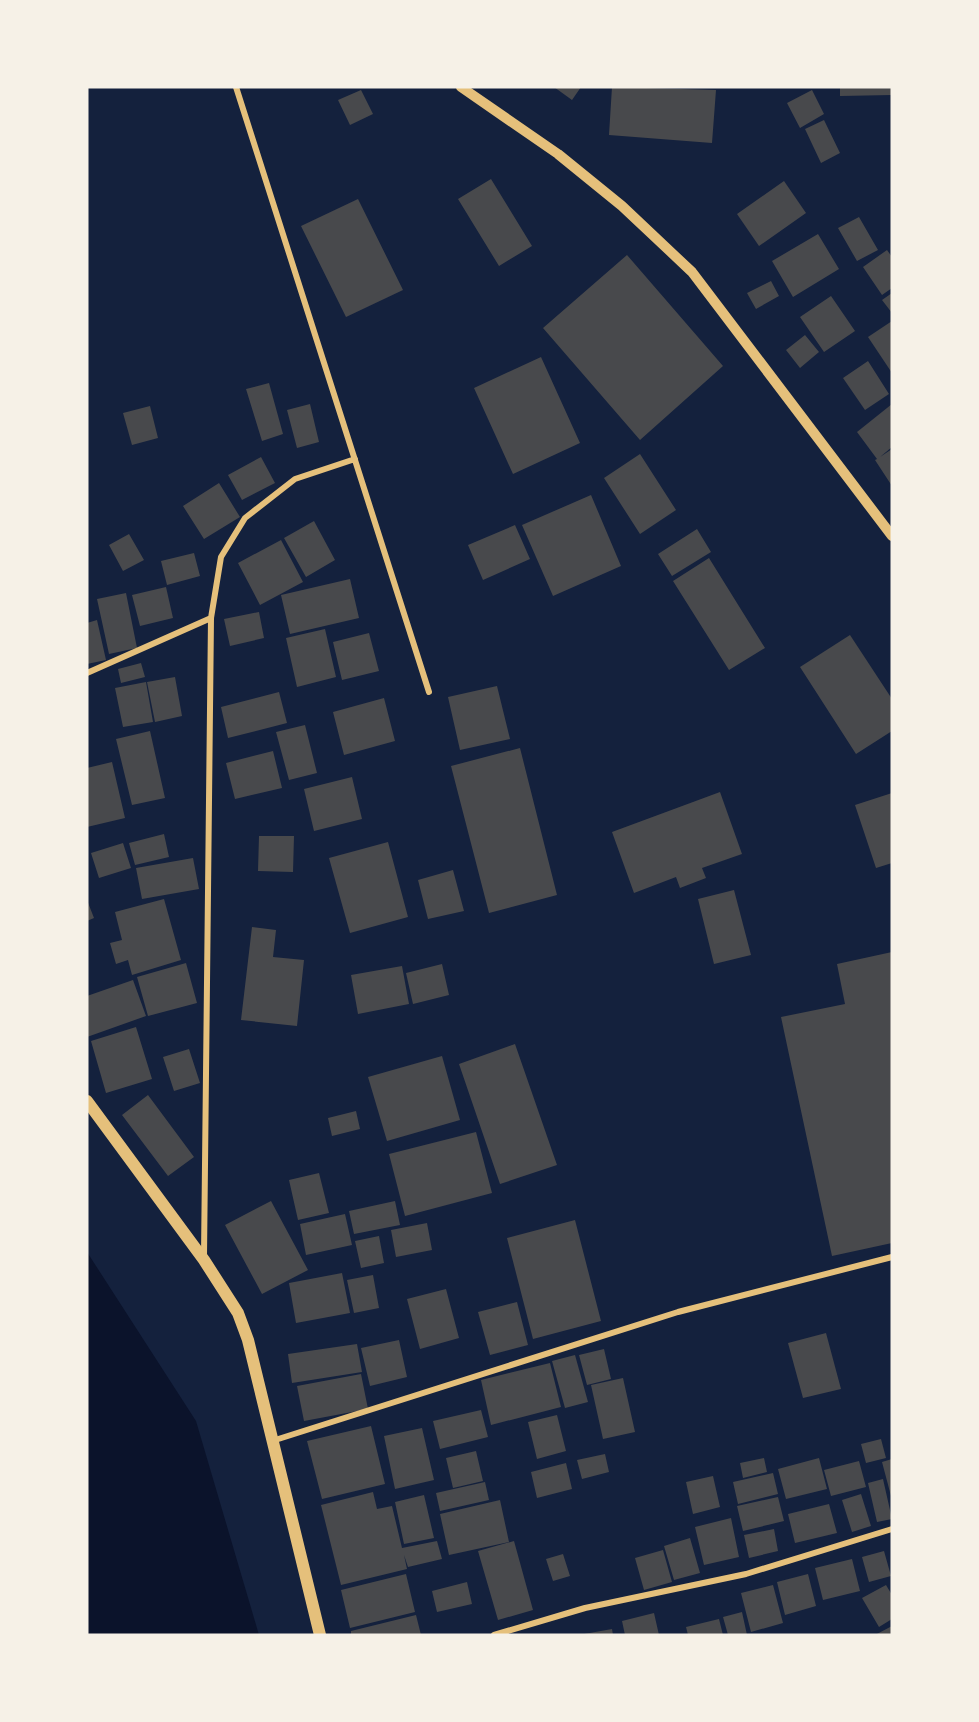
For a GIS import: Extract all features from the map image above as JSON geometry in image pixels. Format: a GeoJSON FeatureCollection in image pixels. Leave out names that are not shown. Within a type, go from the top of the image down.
{"type":"FeatureCollection","features":[{"type":"Feature","properties":{"kind":"main road"},"geometry":{"type":"LineString","coordinates":[[87,1101],[204,1260],[238,1313],[245,1331],[320,1635]]}},
{"type":"Feature","properties":{"kind":"street"},"geometry":{"type":"LineString","coordinates":[[236,87],[429,692]]}},
{"type":"Feature","properties":{"kind":"street"},"geometry":{"type":"LineString","coordinates":[[461,87],[558,154],[622,206],[692,272],[892,536]]}},
{"type":"Feature","properties":{"kind":"street"},"geometry":{"type":"LineString","coordinates":[[204,1260],[211,618],[221,557],[245,518],[295,478],[356,459]]}},
{"type":"Feature","properties":{"kind":"street"},"geometry":{"type":"LineString","coordinates":[[87,674],[211,618]]}},
{"type":"Feature","properties":{"kind":"street"},"geometry":{"type":"LineString","coordinates":[[272,1441],[678,1312],[892,1257]]}},
{"type":"Feature","properties":{"kind":"street"},"geometry":{"type":"LineString","coordinates":[[494,1635],[585,1608],[746,1574],[892,1529]]}},
{"type":"Feature","properties":{"kind":"water"},"geometry":{"type":"Polygon","coordinates":[[[87,1252],[196,1421],[259,1635],[87,1635],[87,1252]]]}},
{"type":"Feature","properties":{"kind":"building"},"geometry":{"type":"Polygon","coordinates":[[[554,87],[581,87],[572,100],[554,87]]]}},
{"type":"Feature","properties":{"kind":"building"},"geometry":{"type":"Polygon","coordinates":[[[612,87],[716,90],[712,143],[609,135],[612,87]]]}},
{"type":"Feature","properties":{"kind":"building"},"geometry":{"type":"Polygon","coordinates":[[[840,87],[892,87],[892,95],[840,96],[840,87]]]}},
{"type":"Feature","properties":{"kind":"building"},"geometry":{"type":"Polygon","coordinates":[[[361,90],[373,114],[350,125],[338,100],[361,90]]]}},
{"type":"Feature","properties":{"kind":"building"},"geometry":{"type":"Polygon","coordinates":[[[812,90],[824,114],[800,128],[787,103],[812,90]]]}},
{"type":"Feature","properties":{"kind":"building"},"geometry":{"type":"Polygon","coordinates":[[[824,120],[840,153],[821,163],[805,129],[824,120]]]}},
{"type":"Feature","properties":{"kind":"building"},"geometry":{"type":"Polygon","coordinates":[[[491,179],[532,246],[499,266],[458,199],[491,179]]]}},
{"type":"Feature","properties":{"kind":"building"},"geometry":{"type":"Polygon","coordinates":[[[784,181],[806,213],[759,246],[737,214],[784,181]]]}},
{"type":"Feature","properties":{"kind":"building"},"geometry":{"type":"Polygon","coordinates":[[[358,199],[403,290],[346,317],[301,226],[358,199]]]}},
{"type":"Feature","properties":{"kind":"building"},"geometry":{"type":"Polygon","coordinates":[[[859,217],[878,250],[857,261],[838,228],[859,217]]]}},
{"type":"Feature","properties":{"kind":"building"},"geometry":{"type":"Polygon","coordinates":[[[818,234],[839,269],[793,297],[772,261],[818,234]]]}},
{"type":"Feature","properties":{"kind":"building"},"geometry":{"type":"Polygon","coordinates":[[[887,250],[892,257],[892,288],[882,295],[863,267],[887,250]]]}},
{"type":"Feature","properties":{"kind":"building"},"geometry":{"type":"Polygon","coordinates":[[[627,255],[723,366],[640,440],[543,328],[627,255]]]}},
{"type":"Feature","properties":{"kind":"building"},"geometry":{"type":"Polygon","coordinates":[[[771,281],[779,296],[756,309],[747,293],[771,281]]]}},
{"type":"Feature","properties":{"kind":"building"},"geometry":{"type":"Polygon","coordinates":[[[892,293],[892,313],[882,300],[892,293]]]}},
{"type":"Feature","properties":{"kind":"building"},"geometry":{"type":"Polygon","coordinates":[[[831,296],[855,331],[824,352],[800,317],[831,296]]]}},
{"type":"Feature","properties":{"kind":"building"},"geometry":{"type":"Polygon","coordinates":[[[892,321],[892,373],[868,337],[892,321]]]}},
{"type":"Feature","properties":{"kind":"building"},"geometry":{"type":"Polygon","coordinates":[[[805,335],[819,352],[800,368],[786,350],[805,335]]]}},
{"type":"Feature","properties":{"kind":"building"},"geometry":{"type":"Polygon","coordinates":[[[541,357],[580,443],[513,474],[474,388],[541,357]]]}},
{"type":"Feature","properties":{"kind":"building"},"geometry":{"type":"Polygon","coordinates":[[[868,361],[889,394],[865,410],[843,378],[868,361]]]}},
{"type":"Feature","properties":{"kind":"building"},"geometry":{"type":"Polygon","coordinates":[[[269,383],[283,434],[262,441],[246,389],[269,383]]]}},
{"type":"Feature","properties":{"kind":"building"},"geometry":{"type":"Polygon","coordinates":[[[310,404],[319,442],[297,448],[287,410],[310,404]]]}},
{"type":"Feature","properties":{"kind":"building"},"geometry":{"type":"Polygon","coordinates":[[[892,404],[892,447],[880,457],[892,449],[892,486],[875,460],[877,459],[857,432],[892,404]]]}},
{"type":"Feature","properties":{"kind":"building"},"geometry":{"type":"Polygon","coordinates":[[[150,406],[158,438],[132,445],[123,413],[150,406]]]}},
{"type":"Feature","properties":{"kind":"building"},"geometry":{"type":"Polygon","coordinates":[[[640,454],[676,510],[640,534],[604,478],[640,454]]]}},
{"type":"Feature","properties":{"kind":"building"},"geometry":{"type":"Polygon","coordinates":[[[261,457],[275,483],[242,500],[228,475],[261,457]]]}},
{"type":"Feature","properties":{"kind":"building"},"geometry":{"type":"Polygon","coordinates":[[[219,483],[240,517],[204,539],[183,506],[219,483]]]}},
{"type":"Feature","properties":{"kind":"building"},"geometry":{"type":"Polygon","coordinates":[[[591,495],[621,566],[553,596],[522,525],[591,495]]]}},
{"type":"Feature","properties":{"kind":"building"},"geometry":{"type":"Polygon","coordinates":[[[314,521],[335,560],[306,577],[284,538],[314,521]]]}},
{"type":"Feature","properties":{"kind":"building"},"geometry":{"type":"Polygon","coordinates":[[[515,525],[530,559],[483,580],[468,545],[515,525]]]}},
{"type":"Feature","properties":{"kind":"building"},"geometry":{"type":"Polygon","coordinates":[[[697,529],[711,552],[672,576],[658,554],[697,529]]]}},
{"type":"Feature","properties":{"kind":"building"},"geometry":{"type":"Polygon","coordinates":[[[129,534],[144,560],[123,571],[109,545],[129,534]]]}},
{"type":"Feature","properties":{"kind":"building"},"geometry":{"type":"Polygon","coordinates":[[[281,540],[303,582],[260,605],[238,563],[281,540]]]}},
{"type":"Feature","properties":{"kind":"building"},"geometry":{"type":"Polygon","coordinates":[[[194,553],[200,576],[167,585],[161,561],[194,553]]]}},
{"type":"Feature","properties":{"kind":"building"},"geometry":{"type":"Polygon","coordinates":[[[709,558],[765,648],[729,670],[673,581],[709,558]]]}},
{"type":"Feature","properties":{"kind":"building"},"geometry":{"type":"Polygon","coordinates":[[[350,579],[359,618],[290,634],[281,595],[350,579]]]}},
{"type":"Feature","properties":{"kind":"building"},"geometry":{"type":"Polygon","coordinates":[[[166,587],[173,618],[140,626],[132,595],[166,587]]]}},
{"type":"Feature","properties":{"kind":"building"},"geometry":{"type":"Polygon","coordinates":[[[126,593],[137,648],[109,654],[97,599],[126,593]]]}},
{"type":"Feature","properties":{"kind":"building"},"geometry":{"type":"Polygon","coordinates":[[[259,612],[264,638],[230,646],[224,619],[259,612]]]}},
{"type":"Feature","properties":{"kind":"building"},"geometry":{"type":"Polygon","coordinates":[[[97,620],[106,660],[87,664],[87,623],[97,620]]]}},
{"type":"Feature","properties":{"kind":"building"},"geometry":{"type":"Polygon","coordinates":[[[325,629],[336,677],[297,687],[286,638],[325,629]]]}},
{"type":"Feature","properties":{"kind":"building"},"geometry":{"type":"Polygon","coordinates":[[[369,633],[379,671],[342,680],[333,642],[369,633]]]}},
{"type":"Feature","properties":{"kind":"building"},"geometry":{"type":"Polygon","coordinates":[[[850,635],[892,699],[892,731],[856,754],[800,667],[850,635]]]}},
{"type":"Feature","properties":{"kind":"building"},"geometry":{"type":"Polygon","coordinates":[[[141,663],[145,677],[121,683],[118,669],[141,663]]]}},
{"type":"Feature","properties":{"kind":"building"},"geometry":{"type":"Polygon","coordinates":[[[175,677],[182,716],[155,722],[147,682],[175,677]]]}},
{"type":"Feature","properties":{"kind":"building"},"geometry":{"type":"Polygon","coordinates":[[[146,682],[153,722],[123,727],[115,688],[146,682]]]}},
{"type":"Feature","properties":{"kind":"building"},"geometry":{"type":"Polygon","coordinates":[[[497,686],[510,739],[460,750],[448,697],[497,686]]]}},
{"type":"Feature","properties":{"kind":"building"},"geometry":{"type":"Polygon","coordinates":[[[279,692],[287,723],[228,738],[221,707],[279,692]]]}},
{"type":"Feature","properties":{"kind":"building"},"geometry":{"type":"Polygon","coordinates":[[[384,698],[395,741],[344,755],[333,712],[384,698]]]}},
{"type":"Feature","properties":{"kind":"building"},"geometry":{"type":"Polygon","coordinates":[[[305,725],[317,773],[289,780],[276,732],[305,725]]]}},
{"type":"Feature","properties":{"kind":"building"},"geometry":{"type":"Polygon","coordinates":[[[150,731],[165,798],[132,805],[116,739],[150,731]]]}},
{"type":"Feature","properties":{"kind":"building"},"geometry":{"type":"Polygon","coordinates":[[[520,748],[557,895],[489,913],[451,766],[520,748]]]}},
{"type":"Feature","properties":{"kind":"building"},"geometry":{"type":"Polygon","coordinates":[[[273,751],[282,788],[235,799],[226,763],[273,751]]]}},
{"type":"Feature","properties":{"kind":"building"},"geometry":{"type":"Polygon","coordinates":[[[112,762],[125,818],[87,827],[87,768],[112,762]]]}},
{"type":"Feature","properties":{"kind":"building"},"geometry":{"type":"Polygon","coordinates":[[[352,777],[362,819],[314,831],[304,789],[352,777]]]}},
{"type":"Feature","properties":{"kind":"building"},"geometry":{"type":"Polygon","coordinates":[[[720,792],[742,854],[702,868],[706,878],[680,888],[676,877],[634,893],[612,832],[720,792]]]}},
{"type":"Feature","properties":{"kind":"building"},"geometry":{"type":"Polygon","coordinates":[[[892,793],[892,863],[876,868],[855,805],[892,793]]]}},
{"type":"Feature","properties":{"kind":"building"},"geometry":{"type":"Polygon","coordinates":[[[164,834],[169,857],[135,865],[129,843],[164,834]]]}},
{"type":"Feature","properties":{"kind":"building"},"geometry":{"type":"Polygon","coordinates":[[[259,836],[294,836],[293,872],[258,871],[259,836]]]}},
{"type":"Feature","properties":{"kind":"building"},"geometry":{"type":"Polygon","coordinates":[[[388,842],[408,917],[350,933],[329,858],[388,842]]]}},
{"type":"Feature","properties":{"kind":"building"},"geometry":{"type":"Polygon","coordinates":[[[123,843],[131,868],[99,878],[91,853],[123,843]]]}},
{"type":"Feature","properties":{"kind":"building"},"geometry":{"type":"Polygon","coordinates":[[[193,858],[199,889],[142,899],[136,868],[193,858]]]}},
{"type":"Feature","properties":{"kind":"building"},"geometry":{"type":"Polygon","coordinates":[[[453,870],[464,911],[428,919],[418,880],[453,870]]]}},
{"type":"Feature","properties":{"kind":"building"},"geometry":{"type":"Polygon","coordinates":[[[734,890],[751,955],[714,964],[698,899],[734,890]]]}},
{"type":"Feature","properties":{"kind":"building"},"geometry":{"type":"Polygon","coordinates":[[[164,899],[181,960],[132,975],[128,960],[116,964],[110,943],[122,940],[115,912],[164,899]]]}},
{"type":"Feature","properties":{"kind":"building"},"geometry":{"type":"Polygon","coordinates":[[[87,900],[94,918],[87,921],[87,900]]]}},
{"type":"Feature","properties":{"kind":"building"},"geometry":{"type":"Polygon","coordinates":[[[252,927],[276,930],[273,957],[304,960],[297,1026],[241,1020],[252,927]]]}},
{"type":"Feature","properties":{"kind":"building"},"geometry":{"type":"Polygon","coordinates":[[[892,952],[892,1243],[832,1256],[781,1017],[845,1004],[837,964],[892,952]]]}},
{"type":"Feature","properties":{"kind":"building"},"geometry":{"type":"Polygon","coordinates":[[[186,963],[197,1003],[148,1016],[137,977],[186,963]]]}},
{"type":"Feature","properties":{"kind":"building"},"geometry":{"type":"Polygon","coordinates":[[[442,964],[449,995],[413,1004],[406,973],[442,964]]]}},
{"type":"Feature","properties":{"kind":"building"},"geometry":{"type":"Polygon","coordinates":[[[402,966],[409,1004],[358,1014],[351,975],[402,966]]]}},
{"type":"Feature","properties":{"kind":"building"},"geometry":{"type":"Polygon","coordinates":[[[133,980],[146,1016],[87,1037],[87,996],[133,980]]]}},
{"type":"Feature","properties":{"kind":"building"},"geometry":{"type":"Polygon","coordinates":[[[136,1027],[152,1079],[106,1093],[91,1041],[136,1027]]]}},
{"type":"Feature","properties":{"kind":"building"},"geometry":{"type":"Polygon","coordinates":[[[515,1044],[557,1165],[500,1184],[459,1064],[515,1044]]]}},
{"type":"Feature","properties":{"kind":"building"},"geometry":{"type":"Polygon","coordinates":[[[189,1049],[200,1083],[174,1091],[163,1057],[189,1049]]]}},
{"type":"Feature","properties":{"kind":"building"},"geometry":{"type":"Polygon","coordinates":[[[442,1056],[460,1120],[387,1141],[368,1077],[442,1056]]]}},
{"type":"Feature","properties":{"kind":"building"},"geometry":{"type":"Polygon","coordinates":[[[148,1095],[194,1157],[168,1176],[122,1115],[148,1095]]]}},
{"type":"Feature","properties":{"kind":"building"},"geometry":{"type":"Polygon","coordinates":[[[356,1111],[360,1129],[332,1136],[328,1118],[356,1111]]]}},
{"type":"Feature","properties":{"kind":"building"},"geometry":{"type":"Polygon","coordinates":[[[476,1132],[492,1193],[405,1216],[389,1154],[476,1132]]]}},
{"type":"Feature","properties":{"kind":"building"},"geometry":{"type":"Polygon","coordinates":[[[319,1173],[329,1213],[298,1220],[289,1180],[319,1173]]]}},
{"type":"Feature","properties":{"kind":"building"},"geometry":{"type":"Polygon","coordinates":[[[271,1201],[308,1270],[262,1294],[225,1225],[271,1201]]]}},
{"type":"Feature","properties":{"kind":"building"},"geometry":{"type":"Polygon","coordinates":[[[395,1201],[400,1225],[354,1234],[349,1211],[395,1201]]]}},
{"type":"Feature","properties":{"kind":"building"},"geometry":{"type":"Polygon","coordinates":[[[345,1214],[352,1245],[306,1255],[300,1224],[345,1214]]]}},
{"type":"Feature","properties":{"kind":"building"},"geometry":{"type":"Polygon","coordinates":[[[575,1220],[601,1321],[533,1339],[507,1238],[575,1220]]]}},
{"type":"Feature","properties":{"kind":"building"},"geometry":{"type":"Polygon","coordinates":[[[427,1223],[432,1250],[396,1257],[391,1230],[427,1223]]]}},
{"type":"Feature","properties":{"kind":"building"},"geometry":{"type":"Polygon","coordinates":[[[379,1236],[384,1263],[361,1268],[355,1241],[379,1236]]]}},
{"type":"Feature","properties":{"kind":"building"},"geometry":{"type":"Polygon","coordinates":[[[342,1273],[350,1313],[296,1323],[289,1283],[342,1273]]]}},
{"type":"Feature","properties":{"kind":"building"},"geometry":{"type":"Polygon","coordinates":[[[373,1275],[379,1308],[354,1313],[347,1280],[373,1275]]]}},
{"type":"Feature","properties":{"kind":"building"},"geometry":{"type":"Polygon","coordinates":[[[446,1289],[459,1338],[420,1349],[407,1299],[446,1289]]]}},
{"type":"Feature","properties":{"kind":"building"},"geometry":{"type":"Polygon","coordinates":[[[517,1302],[528,1345],[490,1355],[478,1312],[517,1302]]]}},
{"type":"Feature","properties":{"kind":"building"},"geometry":{"type":"Polygon","coordinates":[[[826,1333],[841,1389],[803,1398],[788,1343],[826,1333]]]}},
{"type":"Feature","properties":{"kind":"building"},"geometry":{"type":"Polygon","coordinates":[[[399,1340],[407,1377],[370,1386],[361,1348],[399,1340]]]}},
{"type":"Feature","properties":{"kind":"building"},"geometry":{"type":"Polygon","coordinates":[[[357,1344],[362,1372],[292,1383],[288,1354],[357,1344]]]}},
{"type":"Feature","properties":{"kind":"building"},"geometry":{"type":"Polygon","coordinates":[[[604,1349],[611,1379],[587,1385],[579,1355],[604,1349]]]}},
{"type":"Feature","properties":{"kind":"building"},"geometry":{"type":"Polygon","coordinates":[[[575,1355],[588,1402],[565,1408],[552,1361],[575,1355]]]}},
{"type":"Feature","properties":{"kind":"building"},"geometry":{"type":"Polygon","coordinates":[[[550,1363],[561,1407],[491,1425],[481,1380],[550,1363]]]}},
{"type":"Feature","properties":{"kind":"building"},"geometry":{"type":"Polygon","coordinates":[[[361,1374],[368,1409],[304,1421],[297,1386],[361,1374]]]}},
{"type":"Feature","properties":{"kind":"building"},"geometry":{"type":"Polygon","coordinates":[[[623,1378],[635,1432],[603,1439],[591,1385],[623,1378]]]}},
{"type":"Feature","properties":{"kind":"building"},"geometry":{"type":"Polygon","coordinates":[[[481,1410],[488,1437],[440,1449],[433,1421],[481,1410]]]}},
{"type":"Feature","properties":{"kind":"building"},"geometry":{"type":"Polygon","coordinates":[[[557,1415],[566,1451],[537,1459],[528,1422],[557,1415]]]}},
{"type":"Feature","properties":{"kind":"building"},"geometry":{"type":"Polygon","coordinates":[[[371,1426],[385,1484],[322,1499],[307,1441],[371,1426]]]}},
{"type":"Feature","properties":{"kind":"building"},"geometry":{"type":"Polygon","coordinates":[[[422,1428],[434,1480],[395,1489],[384,1436],[422,1428]]]}},
{"type":"Feature","properties":{"kind":"building"},"geometry":{"type":"Polygon","coordinates":[[[881,1439],[886,1458],[866,1463],[861,1444],[881,1439]]]}},
{"type":"Feature","properties":{"kind":"building"},"geometry":{"type":"Polygon","coordinates":[[[476,1451],[483,1481],[453,1488],[446,1458],[476,1451]]]}},
{"type":"Feature","properties":{"kind":"building"},"geometry":{"type":"Polygon","coordinates":[[[605,1454],[609,1472],[582,1479],[577,1460],[605,1454]]]}},
{"type":"Feature","properties":{"kind":"building"},"geometry":{"type":"Polygon","coordinates":[[[764,1458],[767,1472],[743,1478],[740,1463],[764,1458]]]}},
{"type":"Feature","properties":{"kind":"building"},"geometry":{"type":"Polygon","coordinates":[[[819,1458],[827,1489],[786,1499],[778,1469],[819,1458]]]}},
{"type":"Feature","properties":{"kind":"building"},"geometry":{"type":"Polygon","coordinates":[[[892,1459],[892,1496],[891,1496],[882,1462],[892,1459]]]}},
{"type":"Feature","properties":{"kind":"building"},"geometry":{"type":"Polygon","coordinates":[[[859,1461],[866,1487],[831,1496],[824,1470],[859,1461]]]}},
{"type":"Feature","properties":{"kind":"building"},"geometry":{"type":"Polygon","coordinates":[[[566,1463],[572,1489],[537,1498],[531,1472],[566,1463]]]}},
{"type":"Feature","properties":{"kind":"building"},"geometry":{"type":"Polygon","coordinates":[[[773,1473],[778,1494],[738,1504],[733,1482],[773,1473]]]}},
{"type":"Feature","properties":{"kind":"building"},"geometry":{"type":"Polygon","coordinates":[[[713,1476],[720,1507],[693,1514],[686,1482],[713,1476]]]}},
{"type":"Feature","properties":{"kind":"building"},"geometry":{"type":"Polygon","coordinates":[[[883,1479],[892,1519],[877,1522],[868,1483],[883,1479]]]}},
{"type":"Feature","properties":{"kind":"building"},"geometry":{"type":"Polygon","coordinates":[[[485,1482],[489,1500],[440,1511],[436,1493],[485,1482]]]}},
{"type":"Feature","properties":{"kind":"building"},"geometry":{"type":"Polygon","coordinates":[[[373,1492],[377,1509],[392,1506],[402,1548],[437,1541],[442,1559],[408,1567],[404,1555],[407,1569],[341,1585],[321,1505],[373,1492]]]}},
{"type":"Feature","properties":{"kind":"building"},"geometry":{"type":"Polygon","coordinates":[[[861,1494],[871,1526],[852,1532],[842,1500],[861,1494]]]}},
{"type":"Feature","properties":{"kind":"building"},"geometry":{"type":"Polygon","coordinates":[[[424,1495],[434,1538],[404,1544],[395,1502],[424,1495]]]}},
{"type":"Feature","properties":{"kind":"building"},"geometry":{"type":"Polygon","coordinates":[[[778,1497],[784,1521],[743,1531],[737,1506],[778,1497]]]}},
{"type":"Feature","properties":{"kind":"building"},"geometry":{"type":"Polygon","coordinates":[[[500,1500],[509,1542],[449,1555],[440,1514],[500,1500]]]}},
{"type":"Feature","properties":{"kind":"building"},"geometry":{"type":"Polygon","coordinates":[[[829,1504],[837,1533],[795,1543],[788,1514],[829,1504]]]}},
{"type":"Feature","properties":{"kind":"building"},"geometry":{"type":"Polygon","coordinates":[[[731,1518],[739,1557],[704,1565],[695,1527],[731,1518]]]}},
{"type":"Feature","properties":{"kind":"building"},"geometry":{"type":"Polygon","coordinates":[[[774,1529],[778,1551],[749,1558],[744,1535],[774,1529]]]}},
{"type":"Feature","properties":{"kind":"building"},"geometry":{"type":"Polygon","coordinates":[[[690,1538],[700,1573],[674,1580],[664,1546],[690,1538]]]}},
{"type":"Feature","properties":{"kind":"building"},"geometry":{"type":"Polygon","coordinates":[[[514,1541],[533,1610],[498,1620],[478,1551],[514,1541]]]}},
{"type":"Feature","properties":{"kind":"building"},"geometry":{"type":"Polygon","coordinates":[[[663,1550],[672,1582],[644,1590],[635,1558],[663,1550]]]}},
{"type":"Feature","properties":{"kind":"building"},"geometry":{"type":"Polygon","coordinates":[[[884,1551],[891,1576],[869,1582],[862,1557],[884,1551]]]}},
{"type":"Feature","properties":{"kind":"building"},"geometry":{"type":"Polygon","coordinates":[[[563,1554],[570,1576],[553,1581],[546,1559],[563,1554]]]}},
{"type":"Feature","properties":{"kind":"building"},"geometry":{"type":"Polygon","coordinates":[[[852,1559],[860,1591],[823,1600],[815,1568],[852,1559]]]}},
{"type":"Feature","properties":{"kind":"building"},"geometry":{"type":"Polygon","coordinates":[[[406,1574],[415,1612],[350,1628],[341,1590],[406,1574]]]}},
{"type":"Feature","properties":{"kind":"building"},"geometry":{"type":"Polygon","coordinates":[[[808,1574],[816,1606],[785,1615],[777,1582],[808,1574]]]}},
{"type":"Feature","properties":{"kind":"building"},"geometry":{"type":"Polygon","coordinates":[[[467,1582],[472,1604],[437,1612],[432,1591],[467,1582]]]}},
{"type":"Feature","properties":{"kind":"building"},"geometry":{"type":"Polygon","coordinates":[[[773,1585],[783,1623],[751,1632],[741,1593],[773,1585]]]}},
{"type":"Feature","properties":{"kind":"building"},"geometry":{"type":"Polygon","coordinates":[[[886,1585],[892,1595],[892,1619],[879,1627],[862,1598],[886,1585]]]}},
{"type":"Feature","properties":{"kind":"building"},"geometry":{"type":"Polygon","coordinates":[[[742,1612],[747,1635],[728,1635],[723,1617],[742,1612]]]}},
{"type":"Feature","properties":{"kind":"building"},"geometry":{"type":"Polygon","coordinates":[[[654,1613],[659,1635],[625,1635],[622,1621],[654,1613]]]}},
{"type":"Feature","properties":{"kind":"building"},"geometry":{"type":"Polygon","coordinates":[[[416,1615],[421,1635],[351,1635],[351,1631],[416,1615]]]}},
{"type":"Feature","properties":{"kind":"building"},"geometry":{"type":"Polygon","coordinates":[[[719,1619],[723,1635],[688,1635],[686,1627],[719,1619]]]}},
{"type":"Feature","properties":{"kind":"building"},"geometry":{"type":"Polygon","coordinates":[[[892,1626],[892,1635],[875,1635],[892,1626]]]}},
{"type":"Feature","properties":{"kind":"building"},"geometry":{"type":"Polygon","coordinates":[[[612,1629],[613,1635],[584,1635],[584,1634],[612,1629]]]}}]}
